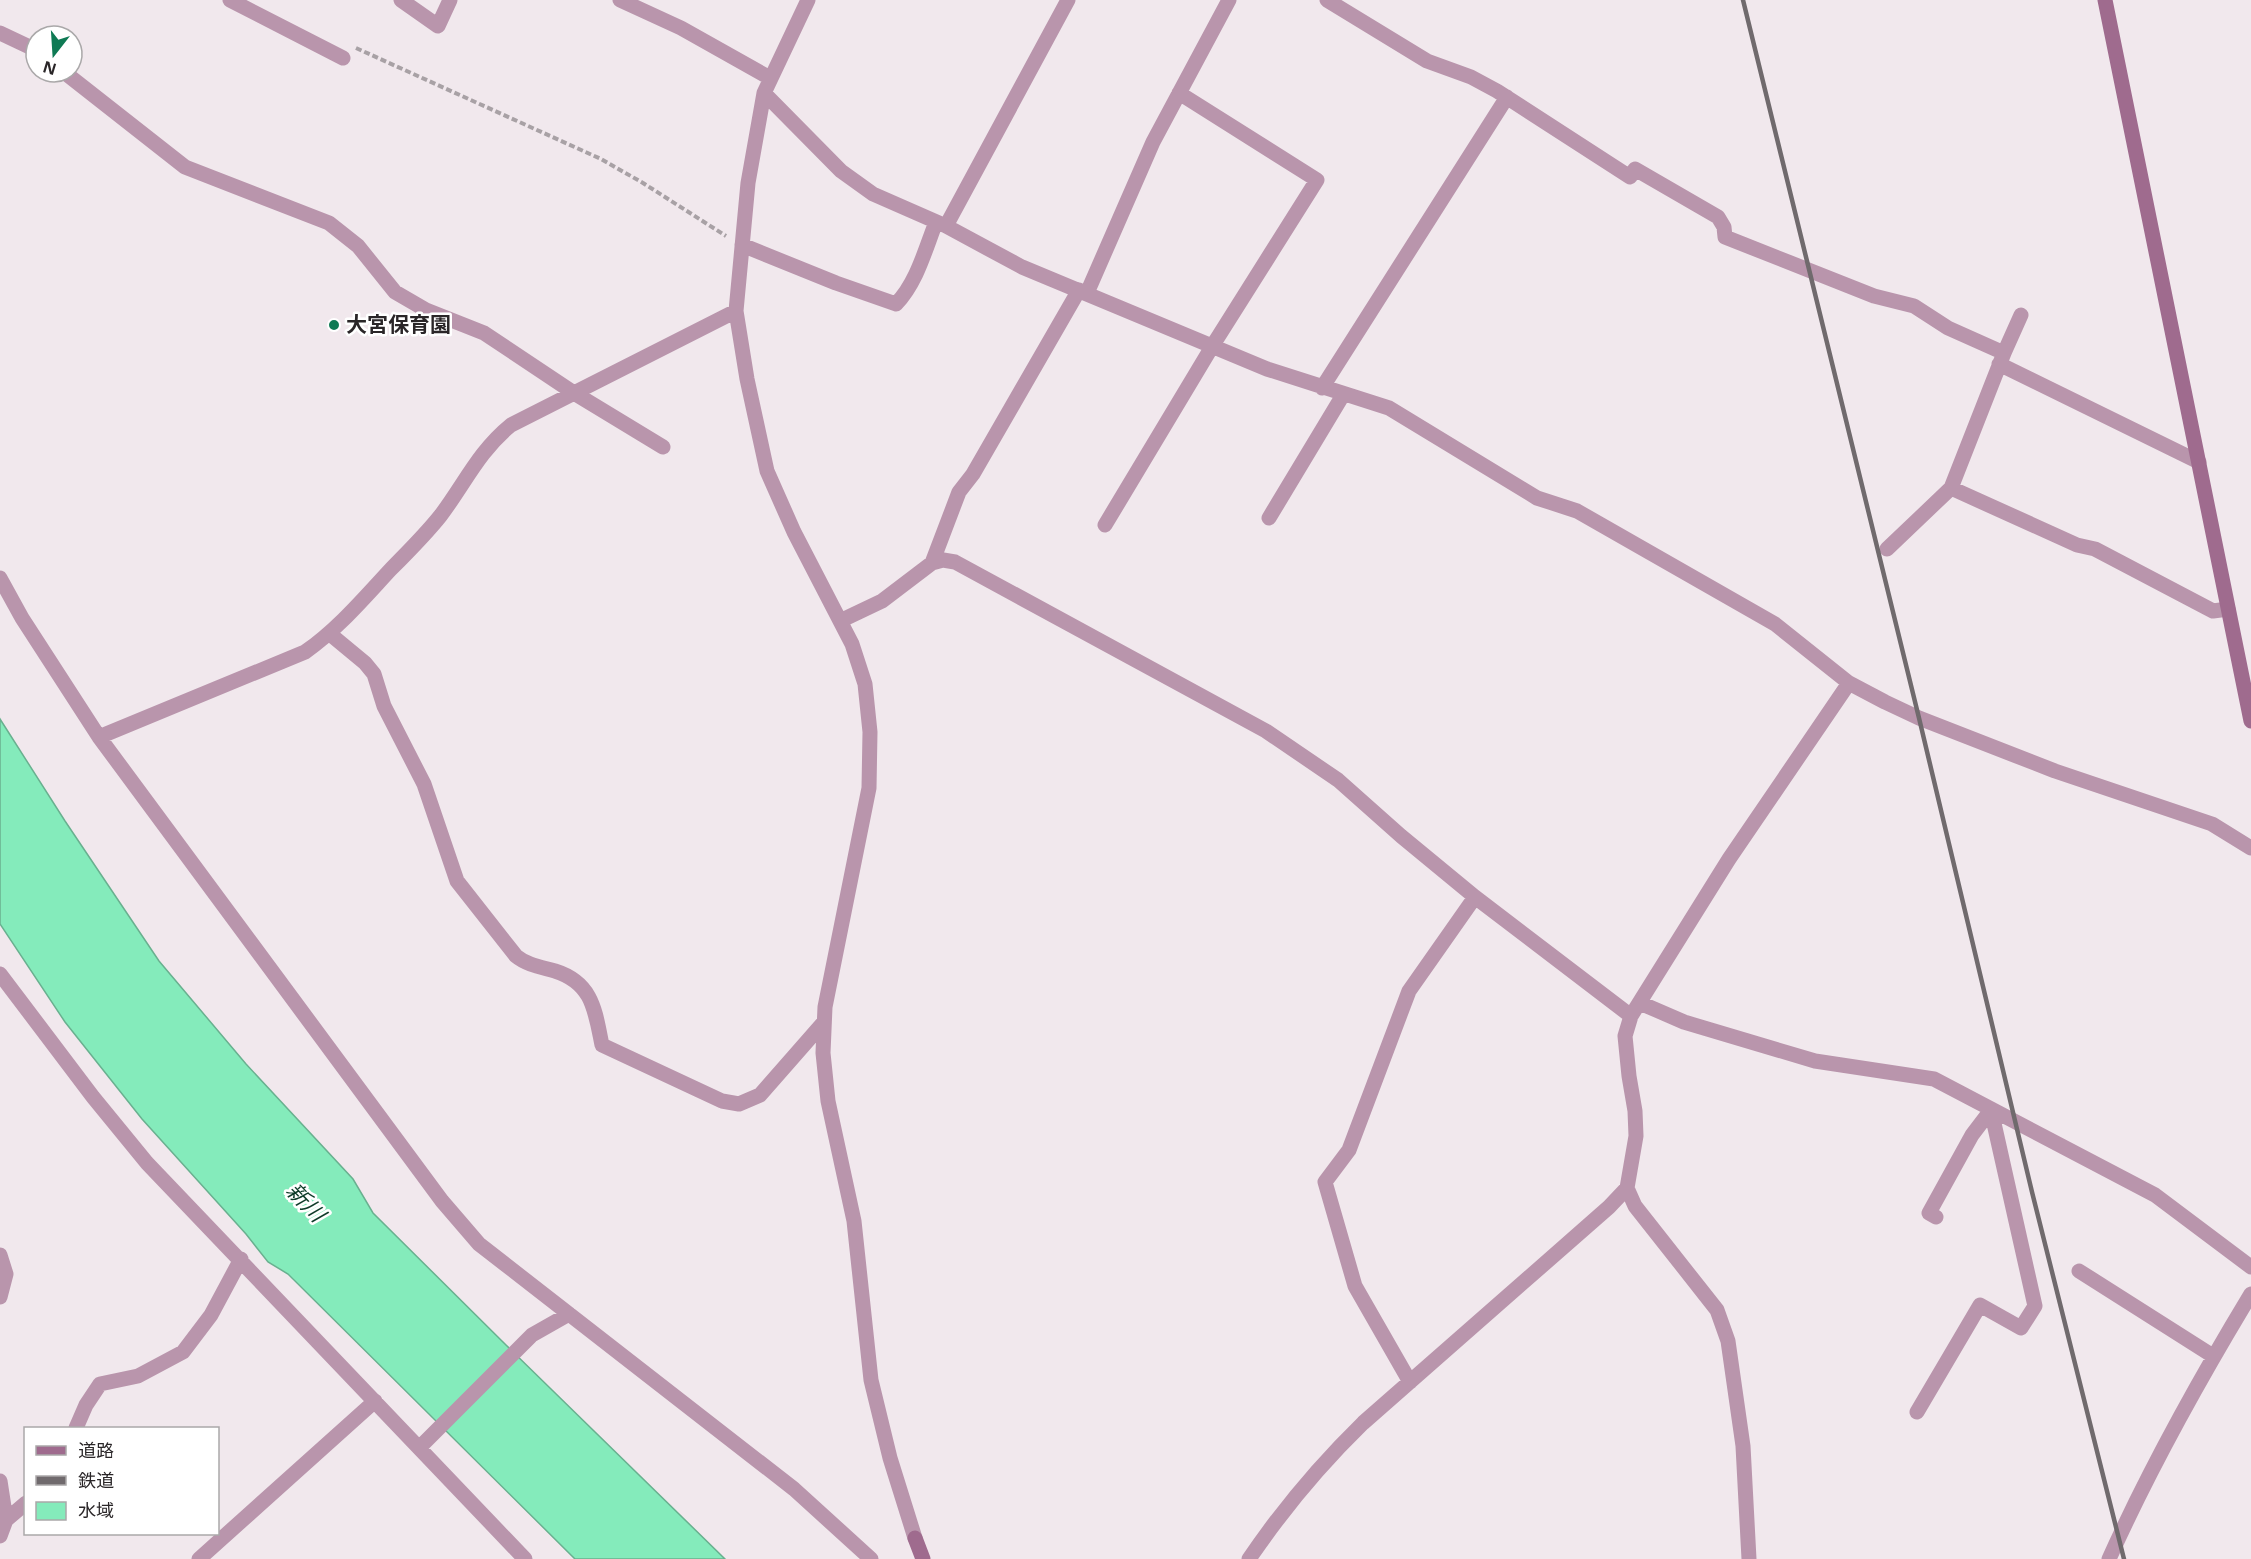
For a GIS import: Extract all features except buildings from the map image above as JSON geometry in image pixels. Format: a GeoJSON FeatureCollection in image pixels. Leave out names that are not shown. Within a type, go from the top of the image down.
{"type":"FeatureCollection","features":[{"type":"Feature","properties":{"kind":"street"},"geometry":{"type":"LineString","coordinates":[[230,0],[347,52]]}},
{"type":"Feature","properties":{"kind":"street"},"geometry":{"type":"LineString","coordinates":[[401,0],[438,26],[450,0]]}},
{"type":"Feature","properties":{"kind":"street"},"geometry":{"type":"LineString","coordinates":[[620,0],[681,28],[770,78]]}},
{"type":"Feature","properties":{"kind":"street"},"geometry":{"type":"LineString","coordinates":[[808,0],[764,93],[748,183],[736,310],[747,379],[766,471],[794,532],[852,644],[865,684],[870,732],[869,788],[825,1007],[823,1053],[828,1101],[854,1221],[871,1380],[890,1458],[923,1559]]}},
{"type":"Feature","properties":{"kind":"street"},"geometry":{"type":"LineString","coordinates":[[742,245],[836,283],[896,304],[905,294],[941,224],[1068,0]]}},
{"type":"Feature","properties":{"kind":"street"},"geometry":{"type":"LineString","coordinates":[[932,563],[959,492],[974,474],[1083,291],[1153,142],[1229,0]]}},
{"type":"Feature","properties":{"kind":"street"},"geometry":{"type":"LineString","coordinates":[[1327,0],[1427,61],[1471,77],[1507,97],[1630,177],[1635,169],[1718,217],[1724,227],[1725,237],[1874,296],[1914,306],[2001,358],[2199,462]]}},
{"type":"Feature","properties":{"kind":"street"},"geometry":{"type":"LineString","coordinates":[[2105,0],[2251,721]]}},
{"type":"Feature","properties":{"kind":"street"},"geometry":{"type":"LineString","coordinates":[[0,33],[24,44]]}},
{"type":"Feature","properties":{"kind":"street"},"geometry":{"type":"LineString","coordinates":[[79,84],[185,167],[329,223],[357,246],[395,292],[426,310],[484,333],[574,393],[663,447]]}},
{"type":"Feature","properties":{"kind":"street"},"geometry":{"type":"LineString","coordinates":[[764,93],[841,171],[873,194],[941,224],[1022,267],[1267,369],[1389,408],[1537,498],[1577,511],[1598,522],[1775,624],[1849,683],[1919,718],[2034,763],[2212,824],[2251,848]]}},
{"type":"Feature","properties":{"kind":"street"},"geometry":{"type":"LineString","coordinates":[[1105,525],[1213,345],[1317,180],[1179,93]]}},
{"type":"Feature","properties":{"kind":"street"},"geometry":{"type":"LineString","coordinates":[[1322,388],[1507,97]]}},
{"type":"Feature","properties":{"kind":"street"},"geometry":{"type":"LineString","coordinates":[[99,737],[305,652],[330,634],[440,516],[480,456],[512,425],[736,310]]}},
{"type":"Feature","properties":{"kind":"street"},"geometry":{"type":"LineString","coordinates":[[1887,549],[1951,488],[2001,358],[2021,315]]}},
{"type":"Feature","properties":{"kind":"street"},"geometry":{"type":"LineString","coordinates":[[1269,518],[1343,395]]}},
{"type":"Feature","properties":{"kind":"street"},"geometry":{"type":"LineString","coordinates":[[1951,488],[2077,545],[2095,549],[2213,611],[2228,609]]}},
{"type":"Feature","properties":{"kind":"street"},"geometry":{"type":"LineString","coordinates":[[840,621],[882,601],[932,563],[943,560],[955,562],[1266,731],[1338,780],[1475,897],[1636,1009],[1815,1060],[1934,1079],[2155,1195],[2251,1268]]}},
{"type":"Feature","properties":{"kind":"street"},"geometry":{"type":"LineString","coordinates":[[0,578],[22,618],[99,737],[442,1201],[479,1244],[794,1488],[871,1559]]}},
{"type":"Feature","properties":{"kind":"street"},"geometry":{"type":"LineString","coordinates":[[330,634],[365,663],[374,674],[384,706],[424,784],[458,881],[516,956],[524,962],[571,976],[584,988],[595,1009],[602,1046],[722,1101],[739,1104],[760,1095],[824,1022]]}},
{"type":"Feature","properties":{"kind":"street"},"geometry":{"type":"LineString","coordinates":[[1749,1559],[1743,1446],[1728,1341],[1717,1310],[1635,1206],[1627,1188],[1636,1136],[1625,1036],[1636,1009],[1729,859],[1849,683]]}},
{"type":"Feature","properties":{"kind":"street"},"geometry":{"type":"LineString","coordinates":[[1410,1382],[1356,1286],[1325,1182],[1349,1150],[1409,991],[1475,897]]}},
{"type":"Feature","properties":{"kind":"street"},"geometry":{"type":"LineString","coordinates":[[0,974],[93,1097],[147,1163],[375,1401],[424,1443],[525,1559]]}},
{"type":"Feature","properties":{"kind":"street"},"geometry":{"type":"LineString","coordinates":[[1936,1217],[1929,1213],[1972,1135],[1991,1110]]}},
{"type":"Feature","properties":{"kind":"street"},"geometry":{"type":"LineString","coordinates":[[1917,1412],[1980,1305],[2021,1328],[2035,1306],[1991,1110]]}},
{"type":"Feature","properties":{"kind":"street"},"geometry":{"type":"LineString","coordinates":[[1249,1559],[1278,1517],[1327,1458],[1627,1188]]}},
{"type":"Feature","properties":{"kind":"street"},"geometry":{"type":"LineString","coordinates":[[0,1255],[6,1274],[0,1297]]}},
{"type":"Feature","properties":{"kind":"street"},"geometry":{"type":"LineString","coordinates":[[76,1427],[86,1405],[100,1384],[138,1376],[183,1352],[211,1315],[241,1259]]}},
{"type":"Feature","properties":{"kind":"street"},"geometry":{"type":"LineString","coordinates":[[2079,1271],[2213,1356]]}},
{"type":"Feature","properties":{"kind":"street"},"geometry":{"type":"LineString","coordinates":[[2109,1559],[2213,1356],[2251,1294]]}},
{"type":"Feature","properties":{"kind":"street"},"geometry":{"type":"LineString","coordinates":[[424,1443],[532,1335],[569,1314]]}},
{"type":"Feature","properties":{"kind":"street"},"geometry":{"type":"LineString","coordinates":[[199,1559],[375,1401]]}},
{"type":"Feature","properties":{"kind":"street"},"geometry":{"type":"LineString","coordinates":[[0,1481],[6,1520]]}},
{"type":"Feature","properties":{"kind":"street"},"geometry":{"type":"LineString","coordinates":[[0,1536],[6,1520],[24,1505]]}},
{"type":"Feature","properties":{"kind":"path"},"geometry":{"type":"LineString","coordinates":[[347,52],[600,159],[742,245]]}},
{"type":"Feature","properties":{"kind":"water","name":"新川"},"geometry":{"type":"Polygon","coordinates":[[[0,719],[159,961],[246,1064],[353,1179],[373,1213],[725,1559],[575,1559],[288,1274],[268,1262],[246,1234],[142,1119],[65,1022],[0,924],[0,719]]]}},
{"type":"Feature","properties":{"kind":"railway"},"geometry":{"type":"LineString","coordinates":[[1743,0],[1919,718],[2032,1192],[2124,1559]]}},
{"type":"Feature","properties":{"kind":"place","name":"大宮保育園"},"geometry":{"type":"Point","coordinates":[334,325]}}]}
